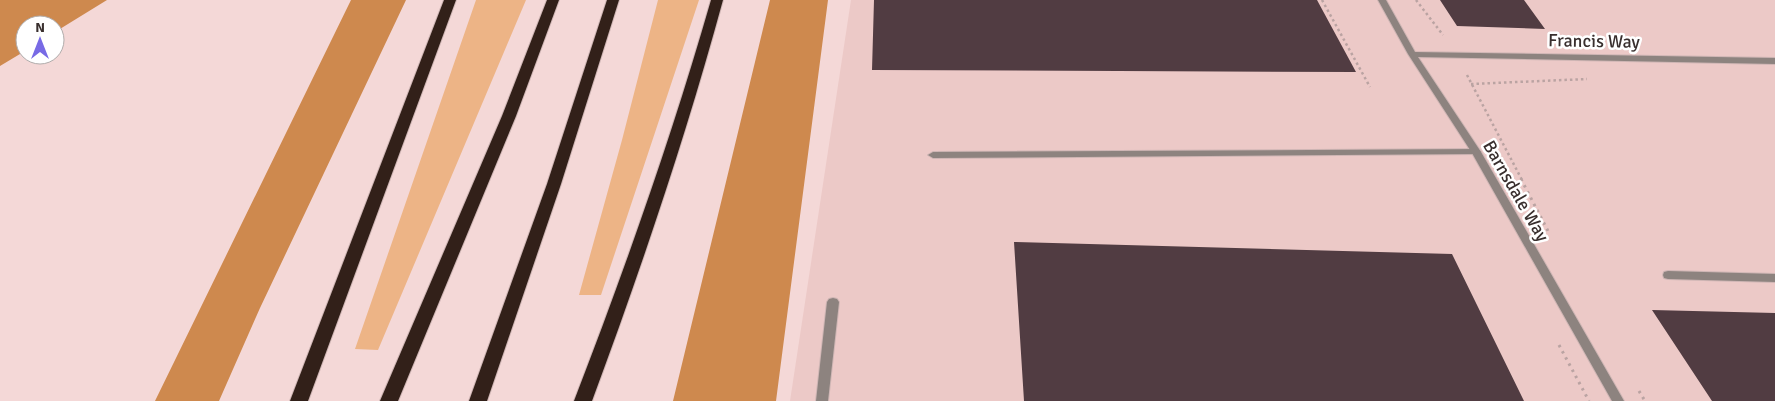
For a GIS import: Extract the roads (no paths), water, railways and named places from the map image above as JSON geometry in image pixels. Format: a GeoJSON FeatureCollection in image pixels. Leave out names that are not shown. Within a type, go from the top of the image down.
{"type":"FeatureCollection","features":[{"type":"Feature","properties":{"kind":"highway"},"geometry":{"type":"LineString","coordinates":[[299,401],[450,0]]}},
{"type":"Feature","properties":{"kind":"highway"},"geometry":{"type":"LineString","coordinates":[[389,401],[502,134],[553,0]]}},
{"type":"Feature","properties":{"kind":"highway"},"geometry":{"type":"LineString","coordinates":[[478,401],[554,184],[612,0]]}},
{"type":"Feature","properties":{"kind":"highway"},"geometry":{"type":"LineString","coordinates":[[583,401],[627,282],[674,143],[717,0]]}},
{"type":"Feature","properties":{"kind":"street","name":"Barnsdale Way"},"geometry":{"type":"LineString","coordinates":[[1382,0],[1412,54],[1476,152],[1618,401]]}},
{"type":"Feature","properties":{"kind":"street","name":"Francis Way"},"geometry":{"type":"LineString","coordinates":[[1412,54],[1658,57],[1775,61]]}},
{"type":"Feature","properties":{"kind":"street"},"geometry":{"type":"LineString","coordinates":[[933,155],[1476,152]]}},
{"type":"Feature","properties":{"kind":"street"},"geometry":{"type":"LineString","coordinates":[[1668,276],[1775,278]]}},
{"type":"Feature","properties":{"kind":"street"},"geometry":{"type":"LineString","coordinates":[[822,401],[833,302]]}}]}
